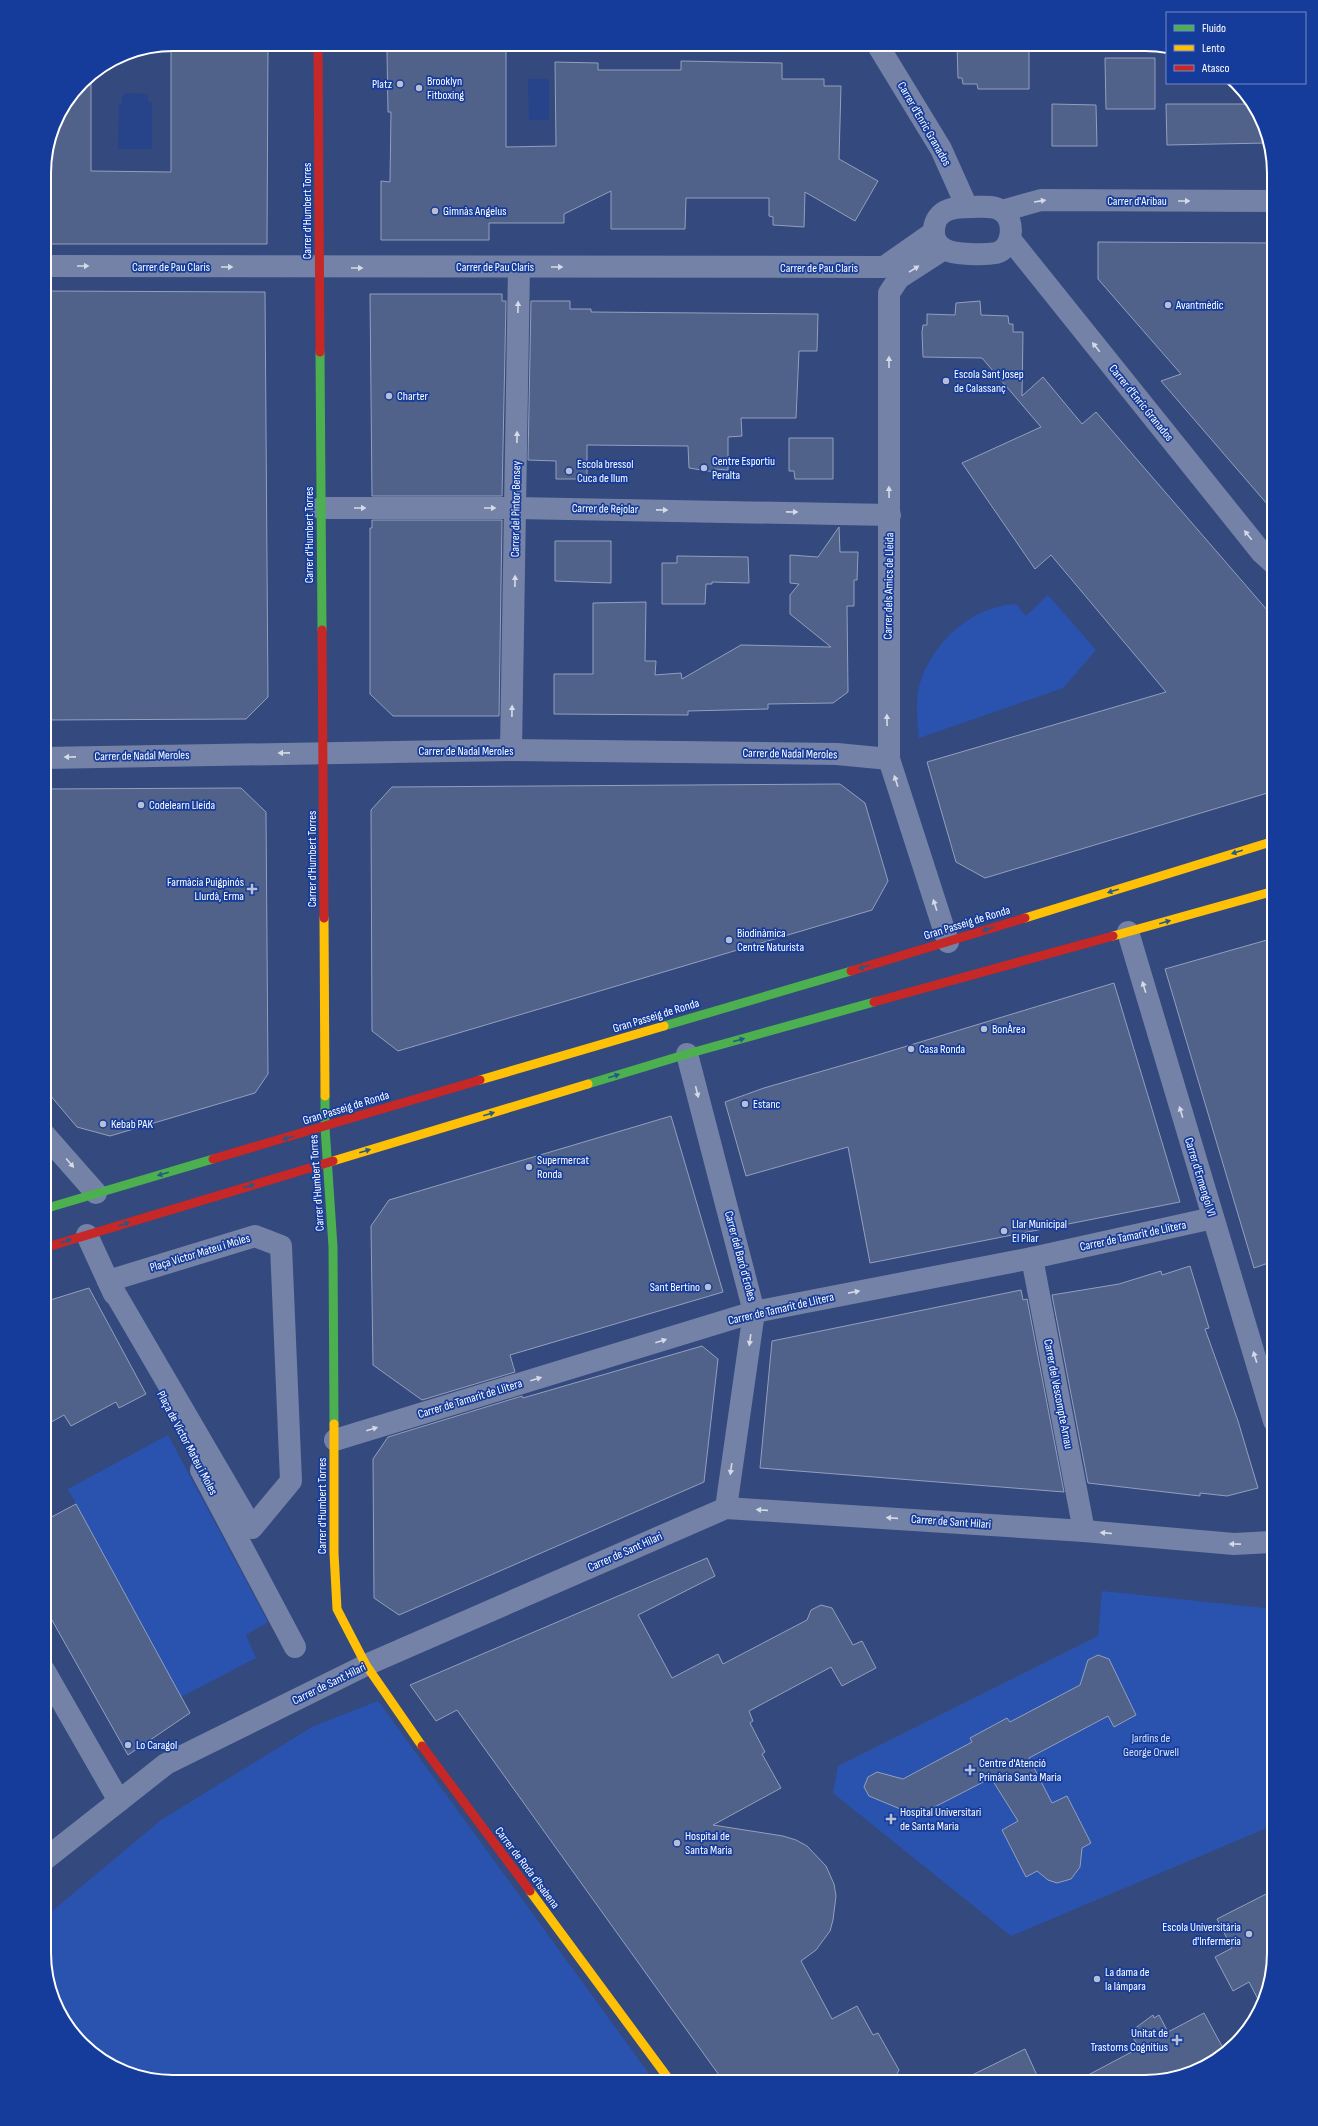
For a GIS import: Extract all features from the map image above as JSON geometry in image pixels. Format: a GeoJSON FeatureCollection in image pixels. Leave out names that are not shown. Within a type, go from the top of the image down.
{"type":"FeatureCollection","features":[{"type":"Feature","properties":{"kind":"main road","name":"Carrer d'Humbert Torres"},"geometry":{"type":"LineString","coordinates":[[318,51],[325,1127],[333,1254],[335,1440],[334,1561],[337,1609],[366,1665]]}},
{"type":"Feature","properties":{"kind":"main road","name":"Gran Passeig de Ronda"},"geometry":{"type":"LineString","coordinates":[[51,1207],[948,942],[1267,843]]}},
{"type":"Feature","properties":{"kind":"main road"},"geometry":{"type":"LineString","coordinates":[[51,1246],[687,1054],[1267,893]]}},
{"type":"Feature","properties":{"kind":"main road","name":"Carrer de Roda d'Isabena"},"geometry":{"type":"LineString","coordinates":[[366,1665],[424,1749],[665,2075]]}},
{"type":"Feature","properties":{"kind":"street","name":"Carrer d'Enric Granados"},"geometry":{"type":"LineString","coordinates":[[881,51],[941,149],[967,207]]}},
{"type":"Feature","properties":{"kind":"street","name":"Carrer d'Aribau"},"geometry":{"type":"LineString","coordinates":[[1002,211],[1041,200],[1267,201]]}},
{"type":"Feature","properties":{"kind":"street"},"geometry":{"type":"LineString","coordinates":[[967,207],[993,207],[1002,211],[1007,215],[1011,225],[1010,239],[1004,249],[996,252],[956,252],[939,241],[936,222],[943,212],[967,207]]}},
{"type":"Feature","properties":{"kind":"street","name":"Carrer d'Enric Granados"},"geometry":{"type":"LineString","coordinates":[[1010,239],[1267,558]]}},
{"type":"Feature","properties":{"kind":"street","name":"Carrer de Pau Claris"},"geometry":{"type":"LineString","coordinates":[[51,266],[319,268],[884,268],[939,241]]}},
{"type":"Feature","properties":{"kind":"street","name":"Carrer dels Amics de Lleida"},"geometry":{"type":"LineString","coordinates":[[939,241],[899,278],[889,293],[890,515],[888,759],[948,942]]}},
{"type":"Feature","properties":{"kind":"street","name":"Carrer del Pintor Bensey"},"geometry":{"type":"LineString","coordinates":[[511,750],[519,267]]}},
{"type":"Feature","properties":{"kind":"street","name":"Carrer de Rejolar"},"geometry":{"type":"LineString","coordinates":[[321,508],[516,508],[890,515]]}},
{"type":"Feature","properties":{"kind":"street","name":"Carrer de Nadal Meroles"},"geometry":{"type":"LineString","coordinates":[[51,758],[323,752],[511,750],[837,754],[888,759]]}},
{"type":"Feature","properties":{"kind":"street","name":"Carrer d'Ermengol VI"},"geometry":{"type":"LineString","coordinates":[[1128,932],[1267,1398]]}},
{"type":"Feature","properties":{"kind":"street","name":"Carrer del Baró d'Eroles"},"geometry":{"type":"LineString","coordinates":[[687,1054],[754,1312],[726,1508]]}},
{"type":"Feature","properties":{"kind":"street"},"geometry":{"type":"LineString","coordinates":[[51,1142],[96,1193]]}},
{"type":"Feature","properties":{"kind":"street","name":"Carrer de Tamarit de Llitera"},"geometry":{"type":"LineString","coordinates":[[335,1440],[754,1312],[1032,1258],[1213,1218]]}},
{"type":"Feature","properties":{"kind":"street","name":"Plaça de Víctor Mateu i Moles"},"geometry":{"type":"LineString","coordinates":[[87,1235],[157,1385],[295,1647]]}},
{"type":"Feature","properties":{"kind":"street","name":"Plaça Victor Mateu i Moles"},"geometry":{"type":"LineString","coordinates":[[255,1236],[281,1246],[291,1481],[252,1528],[112,1288],[108,1281],[255,1236]]}},
{"type":"Feature","properties":{"kind":"street","name":"Carrer del Vescompte Arnau"},"geometry":{"type":"LineString","coordinates":[[1032,1258],[1084,1531]]}},
{"type":"Feature","properties":{"kind":"street","name":"Carrer de Sant Hilari"},"geometry":{"type":"LineString","coordinates":[[51,1854],[166,1764],[366,1665],[726,1508],[1084,1531],[1234,1544],[1267,1542]]}},
{"type":"Feature","properties":{"kind":"street"},"geometry":{"type":"LineString","coordinates":[[51,1682],[119,1801]]}},
{"type":"Feature","properties":{"kind":"green space"},"geometry":{"type":"Polygon","coordinates":[[[1048,595],[1096,650],[1063,688],[919,738],[917,717],[918,690],[926,668],[944,641],[956,629],[984,611],[1000,606],[1016,604],[1026,616],[1048,595]]]}},
{"type":"Feature","properties":{"kind":"green space"},"geometry":{"type":"Polygon","coordinates":[[[168,1435],[268,1622],[246,1635],[256,1658],[181,1697],[68,1489],[168,1435]]]}},
{"type":"Feature","properties":{"kind":"green space","name":"Jardins de George Orwell"},"geometry":{"type":"Polygon","coordinates":[[[1102,1591],[1267,1608],[1267,1828],[1011,1936],[833,1793],[838,1766],[1098,1636],[1102,1591]]]}},
{"type":"Feature","properties":{"kind":"green space"},"geometry":{"type":"Polygon","coordinates":[[[378,1701],[650,2075],[165,2075],[134,2069],[119,2062],[105,2055],[81,2034],[71,2021],[64,2007],[57,1992],[53,1977],[51,1961],[51,1912],[161,1820],[312,1727],[378,1701]]]}},
{"type":"Feature","properties":{"kind":"shaded area"},"geometry":{"type":"Polygon","coordinates":[[[528,79],[549,79],[549,120],[529,120],[528,79]]]}},
{"type":"Feature","properties":{"kind":"shaded area"},"geometry":{"type":"Polygon","coordinates":[[[125,93],[147,94],[149,102],[152,103],[152,149],[118,149],[119,104],[122,103],[122,96],[125,93]]]}},
{"type":"Feature","properties":{"kind":"building"},"geometry":{"type":"Polygon","coordinates":[[[171,51],[268,51],[267,244],[51,244],[51,165],[55,141],[60,126],[71,105],[91,82],[91,171],[171,172],[171,51]]]}},
{"type":"Feature","properties":{"kind":"building"},"geometry":{"type":"Polygon","coordinates":[[[387,51],[506,51],[506,147],[556,146],[555,62],[598,63],[598,70],[681,70],[681,61],[782,63],[782,79],[824,79],[824,86],[841,86],[839,159],[878,181],[855,221],[805,192],[804,227],[773,225],[773,217],[769,216],[769,198],[686,198],[685,229],[611,229],[611,191],[564,214],[564,223],[489,223],[489,240],[381,240],[381,181],[390,182],[391,112],[388,112],[387,51]]]}},
{"type":"Feature","properties":{"kind":"building"},"geometry":{"type":"Polygon","coordinates":[[[957,51],[1029,51],[1029,89],[978,89],[977,84],[963,84],[962,78],[958,78],[957,51]]]}},
{"type":"Feature","properties":{"kind":"building"},"geometry":{"type":"Polygon","coordinates":[[[1105,58],[1155,58],[1155,109],[1106,109],[1105,58]]]}},
{"type":"Feature","properties":{"kind":"building"},"geometry":{"type":"Polygon","coordinates":[[[1052,104],[1096,105],[1097,146],[1052,146],[1052,104]]]}},
{"type":"Feature","properties":{"kind":"building"},"geometry":{"type":"Polygon","coordinates":[[[1166,104],[1246,104],[1261,134],[1263,143],[1167,145],[1166,104]]]}},
{"type":"Feature","properties":{"kind":"building"},"geometry":{"type":"Polygon","coordinates":[[[1098,242],[1267,243],[1267,504],[1161,381],[1181,374],[1098,279],[1098,242]]]}},
{"type":"Feature","properties":{"kind":"building"},"geometry":{"type":"Polygon","coordinates":[[[51,291],[265,292],[268,697],[246,719],[51,720],[51,291]]]}},
{"type":"Feature","properties":{"kind":"building"},"geometry":{"type":"Polygon","coordinates":[[[370,294],[502,294],[502,301],[506,301],[502,496],[372,496],[370,294]]]}},
{"type":"Feature","properties":{"kind":"building"},"geometry":{"type":"Polygon","coordinates":[[[531,301],[570,301],[570,309],[591,309],[591,312],[818,314],[817,351],[799,351],[796,418],[741,418],[742,436],[728,437],[728,470],[715,469],[715,472],[689,468],[688,446],[587,445],[587,479],[556,479],[556,461],[528,460],[531,301]]]}},
{"type":"Feature","properties":{"kind":"building"},"geometry":{"type":"Polygon","coordinates":[[[980,301],[981,315],[1008,316],[1009,324],[1013,324],[1013,332],[1023,332],[1022,396],[1043,377],[1082,424],[1096,412],[1267,610],[1267,793],[985,878],[956,862],[927,762],[1166,692],[1051,555],[1035,569],[962,463],[1041,427],[982,358],[923,357],[922,332],[923,325],[927,325],[927,314],[955,315],[956,303],[980,301]]]}},
{"type":"Feature","properties":{"kind":"building"},"geometry":{"type":"Polygon","coordinates":[[[789,438],[833,438],[833,479],[795,479],[794,471],[789,471],[789,438]]]}},
{"type":"Feature","properties":{"kind":"building"},"geometry":{"type":"Polygon","coordinates":[[[372,520],[502,520],[499,716],[393,716],[370,694],[370,528],[372,528],[372,520]]]}},
{"type":"Feature","properties":{"kind":"building"},"geometry":{"type":"Polygon","coordinates":[[[839,527],[840,552],[858,552],[857,580],[854,580],[854,606],[847,606],[848,692],[833,703],[768,704],[768,709],[688,711],[688,715],[554,714],[554,674],[593,674],[593,603],[646,602],[645,661],[656,661],[655,675],[681,673],[682,679],[741,645],[831,647],[790,614],[790,595],[799,584],[790,583],[790,555],[818,557],[839,527]]]}},
{"type":"Feature","properties":{"kind":"building"},"geometry":{"type":"Polygon","coordinates":[[[555,541],[611,541],[611,583],[555,581],[555,541]]]}},
{"type":"Feature","properties":{"kind":"building"},"geometry":{"type":"Polygon","coordinates":[[[677,556],[748,557],[749,583],[712,582],[712,584],[706,584],[705,604],[662,604],[662,563],[677,563],[677,556]]]}},
{"type":"Feature","properties":{"kind":"building"},"geometry":{"type":"Polygon","coordinates":[[[840,784],[865,803],[888,881],[872,910],[398,1051],[372,1031],[371,810],[392,787],[840,784]]]}},
{"type":"Feature","properties":{"kind":"building"},"geometry":{"type":"Polygon","coordinates":[[[241,788],[266,812],[268,1074],[255,1093],[110,1136],[77,1127],[51,1096],[51,789],[241,788]]]}},
{"type":"Feature","properties":{"kind":"building"},"geometry":{"type":"Polygon","coordinates":[[[1267,940],[1267,1263],[1254,1268],[1165,969],[1267,940]]]}},
{"type":"Feature","properties":{"kind":"building"},"geometry":{"type":"Polygon","coordinates":[[[1114,983],[1180,1202],[870,1263],[848,1147],[746,1176],[725,1102],[764,1088],[1114,983]]]}},
{"type":"Feature","properties":{"kind":"building"},"geometry":{"type":"Polygon","coordinates":[[[671,1116],[723,1292],[510,1355],[515,1372],[422,1400],[373,1365],[371,1226],[389,1200],[671,1116]]]}},
{"type":"Feature","properties":{"kind":"building"},"geometry":{"type":"Polygon","coordinates":[[[1190,1266],[1209,1328],[1205,1329],[1238,1421],[1258,1488],[1227,1496],[1200,1493],[1200,1496],[1088,1483],[1052,1295],[1119,1284],[1161,1271],[1162,1275],[1190,1266]]]}},
{"type":"Feature","properties":{"kind":"building"},"geometry":{"type":"Polygon","coordinates":[[[89,1288],[146,1394],[119,1408],[116,1402],[71,1426],[64,1415],[51,1422],[51,1300],[89,1288]]]}},
{"type":"Feature","properties":{"kind":"building"},"geometry":{"type":"Polygon","coordinates":[[[1021,1290],[1023,1300],[1027,1299],[1064,1492],[760,1468],[772,1341],[1021,1290]]]}},
{"type":"Feature","properties":{"kind":"building"},"geometry":{"type":"Polygon","coordinates":[[[702,1346],[718,1359],[704,1482],[399,1615],[374,1598],[373,1459],[388,1437],[522,1396],[523,1398],[702,1346]]]}},
{"type":"Feature","properties":{"kind":"building"},"geometry":{"type":"Polygon","coordinates":[[[76,1504],[190,1713],[128,1755],[51,1618],[51,1517],[76,1504]]]}},
{"type":"Feature","properties":{"kind":"building","name":"Hospital de Santa Maria"},"geometry":{"type":"Polygon","coordinates":[[[707,1558],[715,1576],[638,1615],[672,1678],[718,1654],[723,1664],[807,1620],[811,1610],[821,1605],[832,1608],[853,1645],[862,1641],[876,1668],[842,1686],[831,1667],[749,1711],[753,1721],[750,1723],[765,1752],[762,1754],[781,1788],[713,1825],[783,1836],[796,1840],[807,1846],[826,1866],[834,1884],[836,1896],[833,1920],[830,1931],[816,1950],[801,1961],[832,2019],[857,2006],[873,2035],[878,2033],[899,2070],[896,2075],[719,2075],[457,1710],[436,1721],[410,1685],[707,1558]]]}},
{"type":"Feature","properties":{"kind":"building","name":"Centre d'Atenció Primària Santa Maria"},"geometry":{"type":"Polygon","coordinates":[[[1098,1655],[1109,1659],[1136,1715],[1114,1727],[1108,1716],[1029,1758],[1052,1803],[1067,1796],[1091,1843],[1082,1848],[1080,1867],[1071,1879],[1057,1883],[1048,1880],[1037,1871],[1026,1877],[1002,1830],[1018,1821],[991,1778],[917,1816],[869,1796],[864,1787],[868,1777],[877,1772],[903,1779],[972,1742],[970,1738],[1007,1718],[1010,1722],[1080,1685],[1088,1660],[1098,1655]]]}},
{"type":"Feature","properties":{"kind":"building","name":"Escola Universitària d'Infermeria"},"geometry":{"type":"Polygon","coordinates":[[[1267,1894],[1266,1969],[1258,2000],[1249,1982],[1233,1991],[1215,1957],[1232,1948],[1217,1919],[1267,1894]]]}},
{"type":"Feature","properties":{"kind":"building","name":"Unitat de Trastorns Cognitius"},"geometry":{"type":"Polygon","coordinates":[[[1204,2013],[1223,2048],[1213,2055],[1199,2062],[1184,2069],[1169,2073],[1153,2075],[1088,2075],[1139,2048],[1130,2032],[1153,2015],[1154,2018],[1159,2015],[1168,2032],[1204,2013]]]}},
{"type":"Feature","properties":{"kind":"building"},"geometry":{"type":"Polygon","coordinates":[[[1025,2049],[1037,2075],[972,2075],[1025,2049]]]}},
{"type":"Feature","properties":{"kind":"traffic: fast"},"geometry":{"type":"LineString","coordinates":[[320,352],[322,630]]}},
{"type":"Feature","properties":{"kind":"traffic: fast"},"geometry":{"type":"LineString","coordinates":[[664,1026],[851,971]]}},
{"type":"Feature","properties":{"kind":"traffic: fast"},"geometry":{"type":"LineString","coordinates":[[588,1084],[687,1054],[874,1002]]}},
{"type":"Feature","properties":{"kind":"traffic: fast"},"geometry":{"type":"LineString","coordinates":[[325,1096],[325,1127],[333,1247],[334,1424]]}},
{"type":"Feature","properties":{"kind":"traffic: fast"},"geometry":{"type":"LineString","coordinates":[[51,1207],[213,1159]]}},
{"type":"Feature","properties":{"kind":"traffic: slow"},"geometry":{"type":"LineString","coordinates":[[1025,918],[1267,843]]}},
{"type":"Feature","properties":{"kind":"traffic: slow"},"geometry":{"type":"LineString","coordinates":[[1113,936],[1267,893]]}},
{"type":"Feature","properties":{"kind":"traffic: slow"},"geometry":{"type":"LineString","coordinates":[[324,918],[325,1096]]}},
{"type":"Feature","properties":{"kind":"traffic: slow"},"geometry":{"type":"LineString","coordinates":[[480,1080],[664,1026]]}},
{"type":"Feature","properties":{"kind":"traffic: slow"},"geometry":{"type":"LineString","coordinates":[[333,1161],[588,1084]]}},
{"type":"Feature","properties":{"kind":"traffic: slow"},"geometry":{"type":"LineString","coordinates":[[334,1424],[334,1553],[337,1609],[366,1665],[422,1746]]}},
{"type":"Feature","properties":{"kind":"traffic: slow"},"geometry":{"type":"LineString","coordinates":[[530,1891],[666,2075]]}},
{"type":"Feature","properties":{"kind":"traffic: jam"},"geometry":{"type":"LineString","coordinates":[[318,51],[320,352]]}},
{"type":"Feature","properties":{"kind":"traffic: jam"},"geometry":{"type":"LineString","coordinates":[[322,630],[324,918]]}},
{"type":"Feature","properties":{"kind":"traffic: jam"},"geometry":{"type":"LineString","coordinates":[[851,971],[1025,918]]}},
{"type":"Feature","properties":{"kind":"traffic: jam"},"geometry":{"type":"LineString","coordinates":[[874,1002],[1113,936]]}},
{"type":"Feature","properties":{"kind":"traffic: jam"},"geometry":{"type":"LineString","coordinates":[[213,1159],[480,1080]]}},
{"type":"Feature","properties":{"kind":"traffic: jam"},"geometry":{"type":"LineString","coordinates":[[51,1246],[333,1161]]}},
{"type":"Feature","properties":{"kind":"traffic: jam"},"geometry":{"type":"LineString","coordinates":[[422,1746],[530,1891]]}},
{"type":"Feature","properties":{"kind":"place","name":"Platz"},"geometry":{"type":"Point","coordinates":[400,84]}},
{"type":"Feature","properties":{"kind":"place","name":"Brooklyn Fitboxing"},"geometry":{"type":"Point","coordinates":[419,88]}},
{"type":"Feature","properties":{"kind":"place","name":"Gimnàs Angelus"},"geometry":{"type":"Point","coordinates":[435,211]}},
{"type":"Feature","properties":{"kind":"place","name":"Avantmèdic"},"geometry":{"type":"Point","coordinates":[1168,305]}},
{"type":"Feature","properties":{"kind":"place","name":"Escola Sant Josep de Calassanç"},"geometry":{"type":"Point","coordinates":[946,381]}},
{"type":"Feature","properties":{"kind":"place","name":"Charter"},"geometry":{"type":"Point","coordinates":[389,396]}},
{"type":"Feature","properties":{"kind":"place","name":"Centre Esportiu Peralta"},"geometry":{"type":"Point","coordinates":[704,468]}},
{"type":"Feature","properties":{"kind":"place","name":"Escola bressol Cuca de llum"},"geometry":{"type":"Point","coordinates":[569,471]}},
{"type":"Feature","properties":{"kind":"place","name":"Codelearn Lleida"},"geometry":{"type":"Point","coordinates":[141,805]}},
{"type":"Feature","properties":{"kind":"place","name":"Farmàcia Puigpinós Llurdà, Erma"},"geometry":{"type":"Point","coordinates":[252,889]}},
{"type":"Feature","properties":{"kind":"place","name":"Biodinàmica Centre Naturista"},"geometry":{"type":"Point","coordinates":[729,940]}},
{"type":"Feature","properties":{"kind":"place","name":"BonÀrea"},"geometry":{"type":"Point","coordinates":[984,1029]}},
{"type":"Feature","properties":{"kind":"place","name":"Casa Ronda"},"geometry":{"type":"Point","coordinates":[911,1049]}},
{"type":"Feature","properties":{"kind":"place","name":"Estanc"},"geometry":{"type":"Point","coordinates":[745,1104]}},
{"type":"Feature","properties":{"kind":"place","name":"Kebab PAK"},"geometry":{"type":"Point","coordinates":[103,1124]}},
{"type":"Feature","properties":{"kind":"place","name":"Supermercat Ronda"},"geometry":{"type":"Point","coordinates":[529,1167]}},
{"type":"Feature","properties":{"kind":"place","name":"Llar Municipal El Pilar"},"geometry":{"type":"Point","coordinates":[1004,1231]}},
{"type":"Feature","properties":{"kind":"place","name":"Sant Bertino"},"geometry":{"type":"Point","coordinates":[708,1287]}},
{"type":"Feature","properties":{"kind":"place","name":"Lo Caragol"},"geometry":{"type":"Point","coordinates":[128,1745]}},
{"type":"Feature","properties":{"kind":"place","name":"Centre d'Atenció Primària Santa Maria"},"geometry":{"type":"Point","coordinates":[970,1770]}},
{"type":"Feature","properties":{"kind":"place","name":"Hospital Universitari de Santa Maria"},"geometry":{"type":"Point","coordinates":[891,1819]}},
{"type":"Feature","properties":{"kind":"place","name":"Hospital de Santa Maria"},"geometry":{"type":"Point","coordinates":[677,1843]}},
{"type":"Feature","properties":{"kind":"place","name":"Escola Universitària d'Infermeria"},"geometry":{"type":"Point","coordinates":[1249,1934]}},
{"type":"Feature","properties":{"kind":"place","name":"La dama de la lámpara"},"geometry":{"type":"Point","coordinates":[1097,1979]}},
{"type":"Feature","properties":{"kind":"place","name":"Unitat de Trastorns Cognitius"},"geometry":{"type":"Point","coordinates":[1177,2040]}}]}
